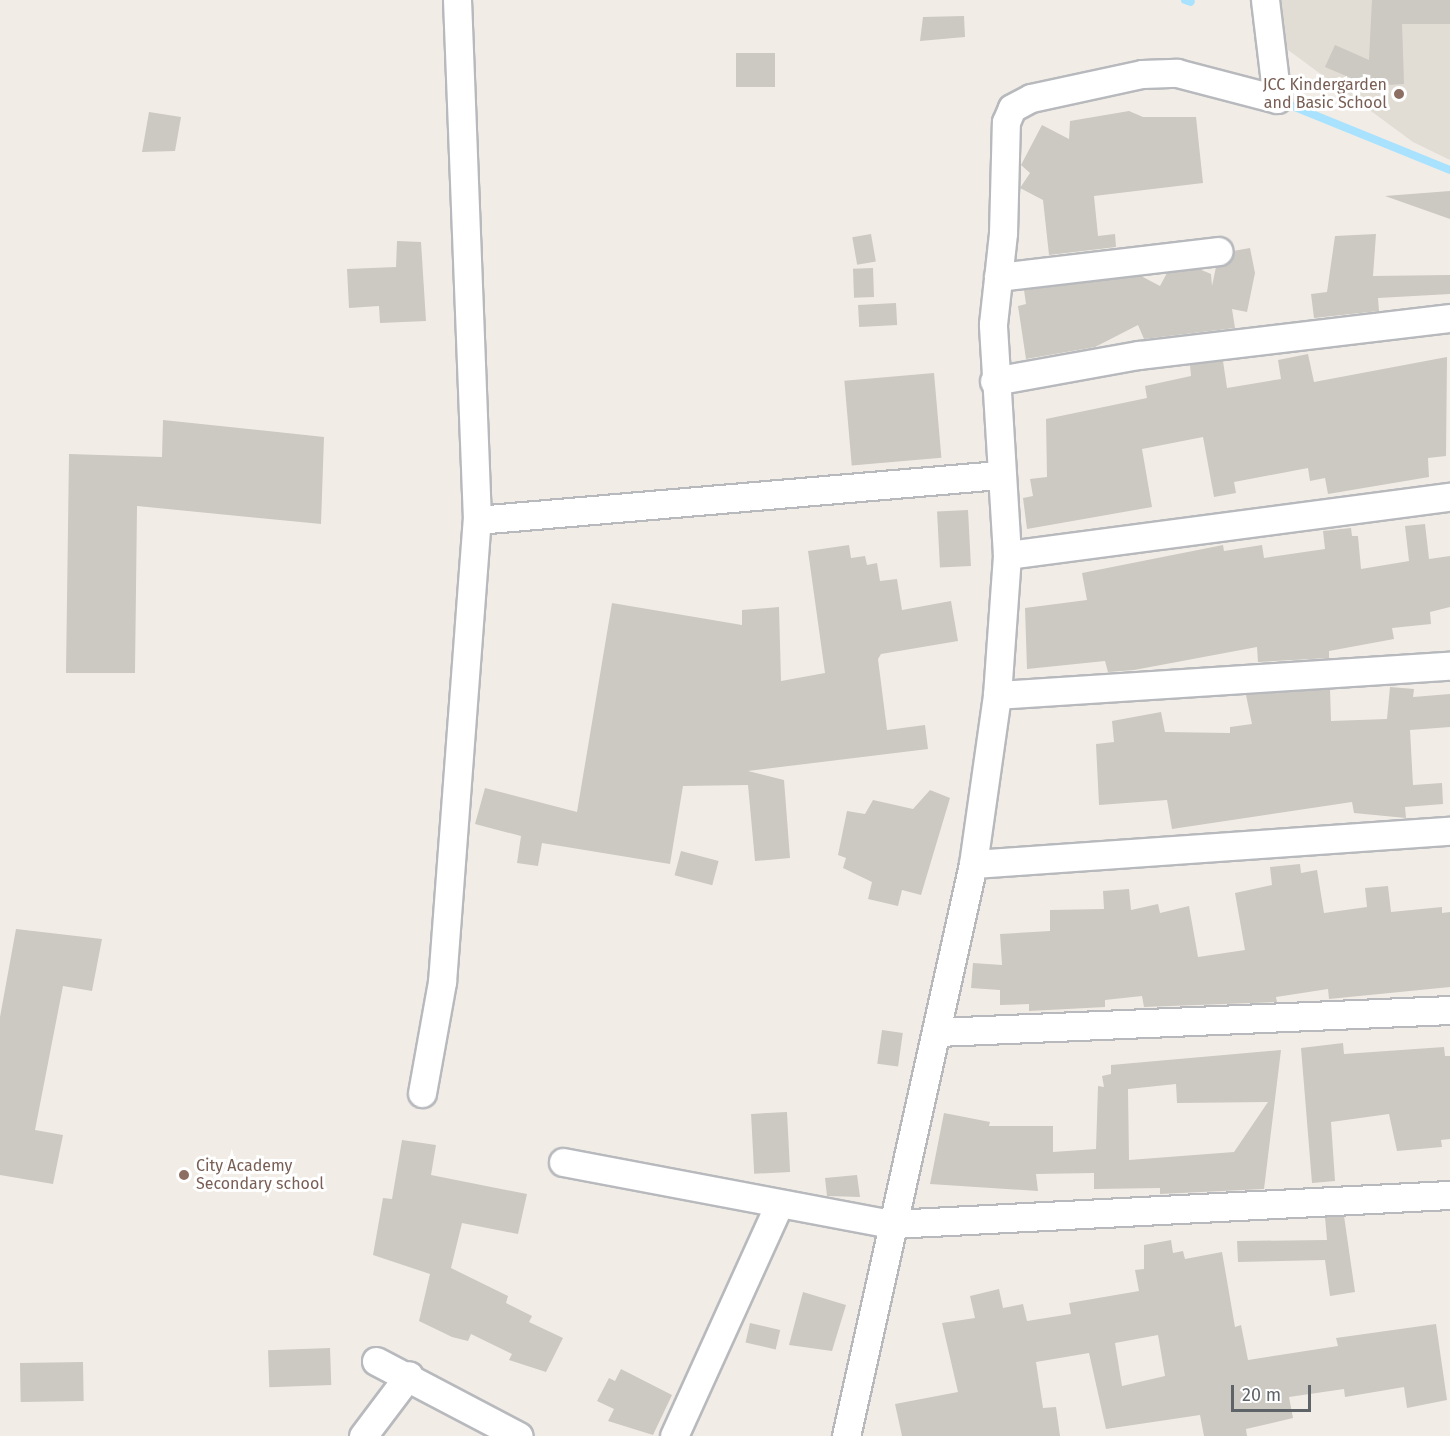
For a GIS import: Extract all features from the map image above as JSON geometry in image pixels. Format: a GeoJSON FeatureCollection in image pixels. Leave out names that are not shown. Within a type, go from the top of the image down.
{"type":"FeatureCollection","features":[{"type":"Feature","properties":{"kind":"street"},"geometry":{"type":"LineString","coordinates":[[422,1093],[442,982],[477,520],[456,0]]}},
{"type":"Feature","properties":{"kind":"street"},"geometry":{"type":"LineString","coordinates":[[846,1436],[892,1224],[938,1032],[973,864],[997,695],[1007,555],[999,475],[994,381],[1006,122],[1012,108],[1087,82],[1178,72],[1277,99],[1265,0]]}},
{"type":"Feature","properties":{"kind":"street"},"geometry":{"type":"LineString","coordinates":[[998,277],[1218,251]]}},
{"type":"Feature","properties":{"kind":"street"},"geometry":{"type":"LineString","coordinates":[[994,381],[1139,356],[1450,318]]}},
{"type":"Feature","properties":{"kind":"street"},"geometry":{"type":"LineString","coordinates":[[477,520],[999,475]]}},
{"type":"Feature","properties":{"kind":"street"},"geometry":{"type":"LineString","coordinates":[[1007,555],[1450,497]]}},
{"type":"Feature","properties":{"kind":"street"},"geometry":{"type":"LineString","coordinates":[[997,695],[1450,666]]}},
{"type":"Feature","properties":{"kind":"street"},"geometry":{"type":"LineString","coordinates":[[973,864],[1450,831]]}},
{"type":"Feature","properties":{"kind":"street"},"geometry":{"type":"LineString","coordinates":[[938,1032],[1450,1010]]}},
{"type":"Feature","properties":{"kind":"street"},"geometry":{"type":"LineString","coordinates":[[563,1162],[779,1206],[892,1224],[1450,1195]]}},
{"type":"Feature","properties":{"kind":"street"},"geometry":{"type":"LineString","coordinates":[[674,1436],[779,1206]]}},
{"type":"Feature","properties":{"kind":"street"},"geometry":{"type":"LineString","coordinates":[[376,1361],[409,1375],[519,1436]]}},
{"type":"Feature","properties":{"kind":"street"},"geometry":{"type":"LineString","coordinates":[[363,1436],[409,1375]]}},
{"type":"Feature","properties":{"kind":"shaded area","name":"JCC Kindergarden and Basic School"},"geometry":{"type":"Polygon","coordinates":[[[1281,0],[1450,0],[1450,160],[1413,142],[1284,47],[1281,0]]]}},
{"type":"Feature","properties":{"kind":"building"},"geometry":{"type":"Polygon","coordinates":[[[1372,0],[1450,0],[1450,24],[1402,24],[1404,84],[1370,86],[1325,67],[1335,45],[1369,60],[1372,0]]]}},
{"type":"Feature","properties":{"kind":"building"},"geometry":{"type":"Polygon","coordinates":[[[964,16],[965,37],[920,41],[923,17],[964,16]]]}},
{"type":"Feature","properties":{"kind":"building"},"geometry":{"type":"Polygon","coordinates":[[[736,53],[775,53],[775,87],[736,87],[736,53]]]}},
{"type":"Feature","properties":{"kind":"building"},"geometry":{"type":"Polygon","coordinates":[[[1129,111],[1143,117],[1196,117],[1203,183],[1094,196],[1098,236],[1115,234],[1116,247],[1049,255],[1043,200],[1020,188],[1030,173],[1021,165],[1042,125],[1069,139],[1070,121],[1129,111]]]}},
{"type":"Feature","properties":{"kind":"building"},"geometry":{"type":"Polygon","coordinates":[[[149,112],[181,117],[175,151],[142,152],[149,112]]]}},
{"type":"Feature","properties":{"kind":"building"},"geometry":{"type":"Polygon","coordinates":[[[1450,191],[1450,219],[1385,196],[1450,191]]]}},
{"type":"Feature","properties":{"kind":"building"},"geometry":{"type":"Polygon","coordinates":[[[871,234],[876,262],[857,265],[852,237],[871,234]]]}},
{"type":"Feature","properties":{"kind":"building"},"geometry":{"type":"Polygon","coordinates":[[[1376,234],[1373,276],[1450,275],[1450,294],[1378,298],[1379,311],[1314,318],[1311,294],[1327,292],[1335,236],[1376,234]]]}},
{"type":"Feature","properties":{"kind":"building"},"geometry":{"type":"Polygon","coordinates":[[[397,241],[421,242],[426,321],[380,323],[379,306],[349,308],[347,269],[396,267],[397,241]]]}},
{"type":"Feature","properties":{"kind":"building"},"geometry":{"type":"Polygon","coordinates":[[[1250,248],[1255,273],[1247,312],[1232,309],[1235,328],[1144,339],[1138,325],[1095,347],[1026,359],[1018,306],[1026,304],[1024,290],[1141,276],[1160,286],[1167,273],[1199,269],[1211,274],[1212,286],[1216,267],[1228,263],[1233,251],[1250,248]]]}},
{"type":"Feature","properties":{"kind":"building"},"geometry":{"type":"Polygon","coordinates":[[[873,268],[874,297],[854,298],[853,269],[873,268]]]}},
{"type":"Feature","properties":{"kind":"building"},"geometry":{"type":"Polygon","coordinates":[[[896,303],[897,325],[859,327],[858,305],[896,303]]]}},
{"type":"Feature","properties":{"kind":"building"},"geometry":{"type":"Polygon","coordinates":[[[1308,354],[1314,382],[1447,357],[1446,456],[1428,458],[1429,477],[1328,494],[1325,478],[1310,481],[1308,468],[1234,482],[1236,493],[1214,497],[1203,437],[1142,449],[1152,507],[1027,529],[1023,498],[1033,496],[1030,479],[1047,477],[1046,419],[1147,398],[1145,386],[1191,376],[1190,365],[1223,361],[1227,388],[1281,379],[1278,360],[1308,354]]]}},
{"type":"Feature","properties":{"kind":"building"},"geometry":{"type":"Polygon","coordinates":[[[934,373],[941,458],[852,466],[844,381],[934,373]]]}},
{"type":"Feature","properties":{"kind":"building"},"geometry":{"type":"Polygon","coordinates":[[[163,420],[324,437],[321,524],[137,506],[135,673],[66,673],[69,454],[162,457],[163,420]]]}},
{"type":"Feature","properties":{"kind":"building"},"geometry":{"type":"Polygon","coordinates":[[[968,510],[971,566],[940,568],[937,512],[968,510]]]}},
{"type":"Feature","properties":{"kind":"building"},"geometry":{"type":"Polygon","coordinates":[[[1425,524],[1429,559],[1450,556],[1450,607],[1430,612],[1431,624],[1392,628],[1394,639],[1329,651],[1329,658],[1258,662],[1257,647],[1134,670],[1108,672],[1105,661],[1027,669],[1025,608],[1087,600],[1082,573],[1223,545],[1224,551],[1262,545],[1264,558],[1325,549],[1323,531],[1351,528],[1352,536],[1358,536],[1361,569],[1409,561],[1405,526],[1425,524]]]}},
{"type":"Feature","properties":{"kind":"building"},"geometry":{"type":"Polygon","coordinates":[[[849,545],[851,558],[865,556],[867,565],[877,563],[880,581],[897,579],[902,610],[951,601],[958,641],[881,654],[878,659],[887,730],[925,725],[928,749],[748,771],[784,780],[790,858],[755,861],[748,785],[683,786],[670,864],[542,843],[538,866],[517,863],[521,836],[475,824],[485,788],[577,812],[612,603],[742,625],[742,610],[779,607],[781,681],[825,673],[808,551],[849,545]]]}},
{"type":"Feature","properties":{"kind":"building"},"geometry":{"type":"Polygon","coordinates":[[[1390,687],[1414,689],[1413,697],[1450,694],[1450,727],[1410,730],[1413,785],[1442,783],[1443,804],[1405,807],[1406,818],[1354,813],[1352,802],[1172,829],[1167,800],[1099,805],[1096,744],[1114,742],[1112,721],[1161,712],[1165,732],[1230,733],[1230,727],[1252,724],[1246,695],[1330,689],[1331,721],[1387,719],[1390,687]]]}},
{"type":"Feature","properties":{"kind":"building"},"geometry":{"type":"Polygon","coordinates":[[[930,790],[950,798],[921,895],[902,890],[898,906],[868,899],[872,882],[843,868],[846,858],[838,855],[847,811],[865,814],[873,800],[913,809],[930,790]]]}},
{"type":"Feature","properties":{"kind":"building"},"geometry":{"type":"Polygon","coordinates":[[[681,851],[719,861],[712,885],[675,875],[681,851]]]}},
{"type":"Feature","properties":{"kind":"building"},"geometry":{"type":"Polygon","coordinates":[[[1300,864],[1301,873],[1317,870],[1324,913],[1367,907],[1365,888],[1388,886],[1391,912],[1442,907],[1442,913],[1450,912],[1450,987],[1329,999],[1328,989],[1276,997],[1277,1002],[1144,1007],[1142,996],[1105,1000],[1105,1007],[1029,1011],[1029,1004],[1000,1005],[1000,990],[971,988],[973,963],[1002,965],[1000,934],[1050,931],[1050,910],[1104,909],[1103,891],[1129,889],[1131,910],[1158,904],[1160,913],[1189,906],[1198,957],[1245,950],[1235,893],[1272,885],[1270,867],[1300,864]]]}},
{"type":"Feature","properties":{"kind":"building"},"geometry":{"type":"Polygon","coordinates":[[[16,929],[102,939],[92,991],[63,986],[35,1130],[63,1135],[53,1184],[0,1175],[0,1017],[16,929]]]}},
{"type":"Feature","properties":{"kind":"building"},"geometry":{"type":"Polygon","coordinates":[[[882,1030],[903,1033],[898,1067],[877,1064],[882,1030]]]}},
{"type":"Feature","properties":{"kind":"building"},"geometry":{"type":"Polygon","coordinates":[[[1343,1043],[1344,1054],[1444,1047],[1445,1056],[1450,1056],[1450,1139],[1441,1140],[1442,1147],[1397,1151],[1389,1114],[1331,1122],[1335,1181],[1312,1183],[1301,1048],[1343,1043]]]}},
{"type":"Feature","properties":{"kind":"building"},"geometry":{"type":"Polygon","coordinates":[[[1281,1050],[1264,1189],[1160,1194],[1160,1188],[1094,1189],[1094,1173],[1036,1174],[1038,1191],[930,1184],[944,1113],[990,1122],[989,1126],[1053,1126],[1053,1152],[1096,1149],[1098,1086],[1104,1087],[1102,1076],[1111,1074],[1111,1065],[1281,1050]],[[1176,1084],[1128,1089],[1129,1160],[1234,1152],[1268,1102],[1177,1103],[1176,1084]]]}},
{"type":"Feature","properties":{"kind":"building"},"geometry":{"type":"Polygon","coordinates":[[[787,1112],[790,1172],[754,1174],[751,1114],[787,1112]]]}},
{"type":"Feature","properties":{"kind":"building"},"geometry":{"type":"Polygon","coordinates":[[[402,1140],[436,1145],[431,1175],[527,1194],[518,1234],[462,1223],[451,1268],[508,1296],[506,1303],[532,1316],[529,1322],[563,1338],[546,1372],[509,1360],[512,1354],[471,1334],[468,1341],[452,1337],[419,1321],[430,1274],[373,1255],[383,1198],[392,1199],[402,1140]]]}},
{"type":"Feature","properties":{"kind":"building"},"geometry":{"type":"Polygon","coordinates":[[[857,1175],[860,1197],[827,1196],[825,1178],[857,1175]]]}},
{"type":"Feature","properties":{"kind":"building"},"geometry":{"type":"Polygon","coordinates":[[[1344,1216],[1355,1292],[1330,1296],[1325,1260],[1238,1262],[1237,1241],[1327,1240],[1325,1217],[1344,1216]]]}},
{"type":"Feature","properties":{"kind":"building"},"geometry":{"type":"Polygon","coordinates":[[[1171,1240],[1173,1253],[1183,1251],[1185,1259],[1222,1252],[1235,1327],[1241,1325],[1248,1360],[1338,1346],[1336,1338],[1436,1324],[1447,1400],[1407,1408],[1404,1387],[1345,1397],[1344,1389],[1289,1397],[1293,1418],[1246,1429],[1247,1436],[1204,1436],[1200,1415],[1106,1429],[1089,1353],[1036,1362],[1043,1408],[1056,1407],[1060,1436],[902,1436],[895,1404],[958,1392],[942,1323],[975,1318],[970,1296],[999,1289],[1003,1308],[1023,1304],[1027,1321],[1071,1314],[1069,1303],[1139,1291],[1135,1270],[1144,1269],[1144,1245],[1171,1240]],[[1158,1335],[1115,1343],[1122,1386],[1165,1376],[1158,1335]]]}},
{"type":"Feature","properties":{"kind":"building"},"geometry":{"type":"Polygon","coordinates":[[[803,1292],[846,1305],[832,1351],[789,1345],[803,1292]]]}},
{"type":"Feature","properties":{"kind":"building"},"geometry":{"type":"Polygon","coordinates":[[[750,1323],[780,1330],[776,1349],[746,1342],[750,1323]]]}},
{"type":"Feature","properties":{"kind":"building"},"geometry":{"type":"Polygon","coordinates":[[[330,1348],[331,1385],[269,1387],[268,1350],[330,1348]]]}},
{"type":"Feature","properties":{"kind":"building"},"geometry":{"type":"Polygon","coordinates":[[[83,1362],[84,1401],[21,1402],[20,1363],[83,1362]]]}},
{"type":"Feature","properties":{"kind":"building"},"geometry":{"type":"Polygon","coordinates":[[[621,1369],[672,1395],[653,1435],[608,1421],[614,1409],[597,1401],[609,1378],[615,1381],[621,1369]]]}},
{"type":"Feature","properties":{"kind":"waterway"},"geometry":{"type":"LineString","coordinates":[[1185,0],[1191,2]]}},
{"type":"Feature","properties":{"kind":"waterway"},"geometry":{"type":"LineString","coordinates":[[1280,101],[1450,170]]}},
{"type":"Feature","properties":{"kind":"place","name":"JCC Kindergarden and Basic School"},"geometry":{"type":"Point","coordinates":[1399,94]}},
{"type":"Feature","properties":{"kind":"place","name":"City Academy Secondary school"},"geometry":{"type":"Point","coordinates":[184,1175]}}]}
